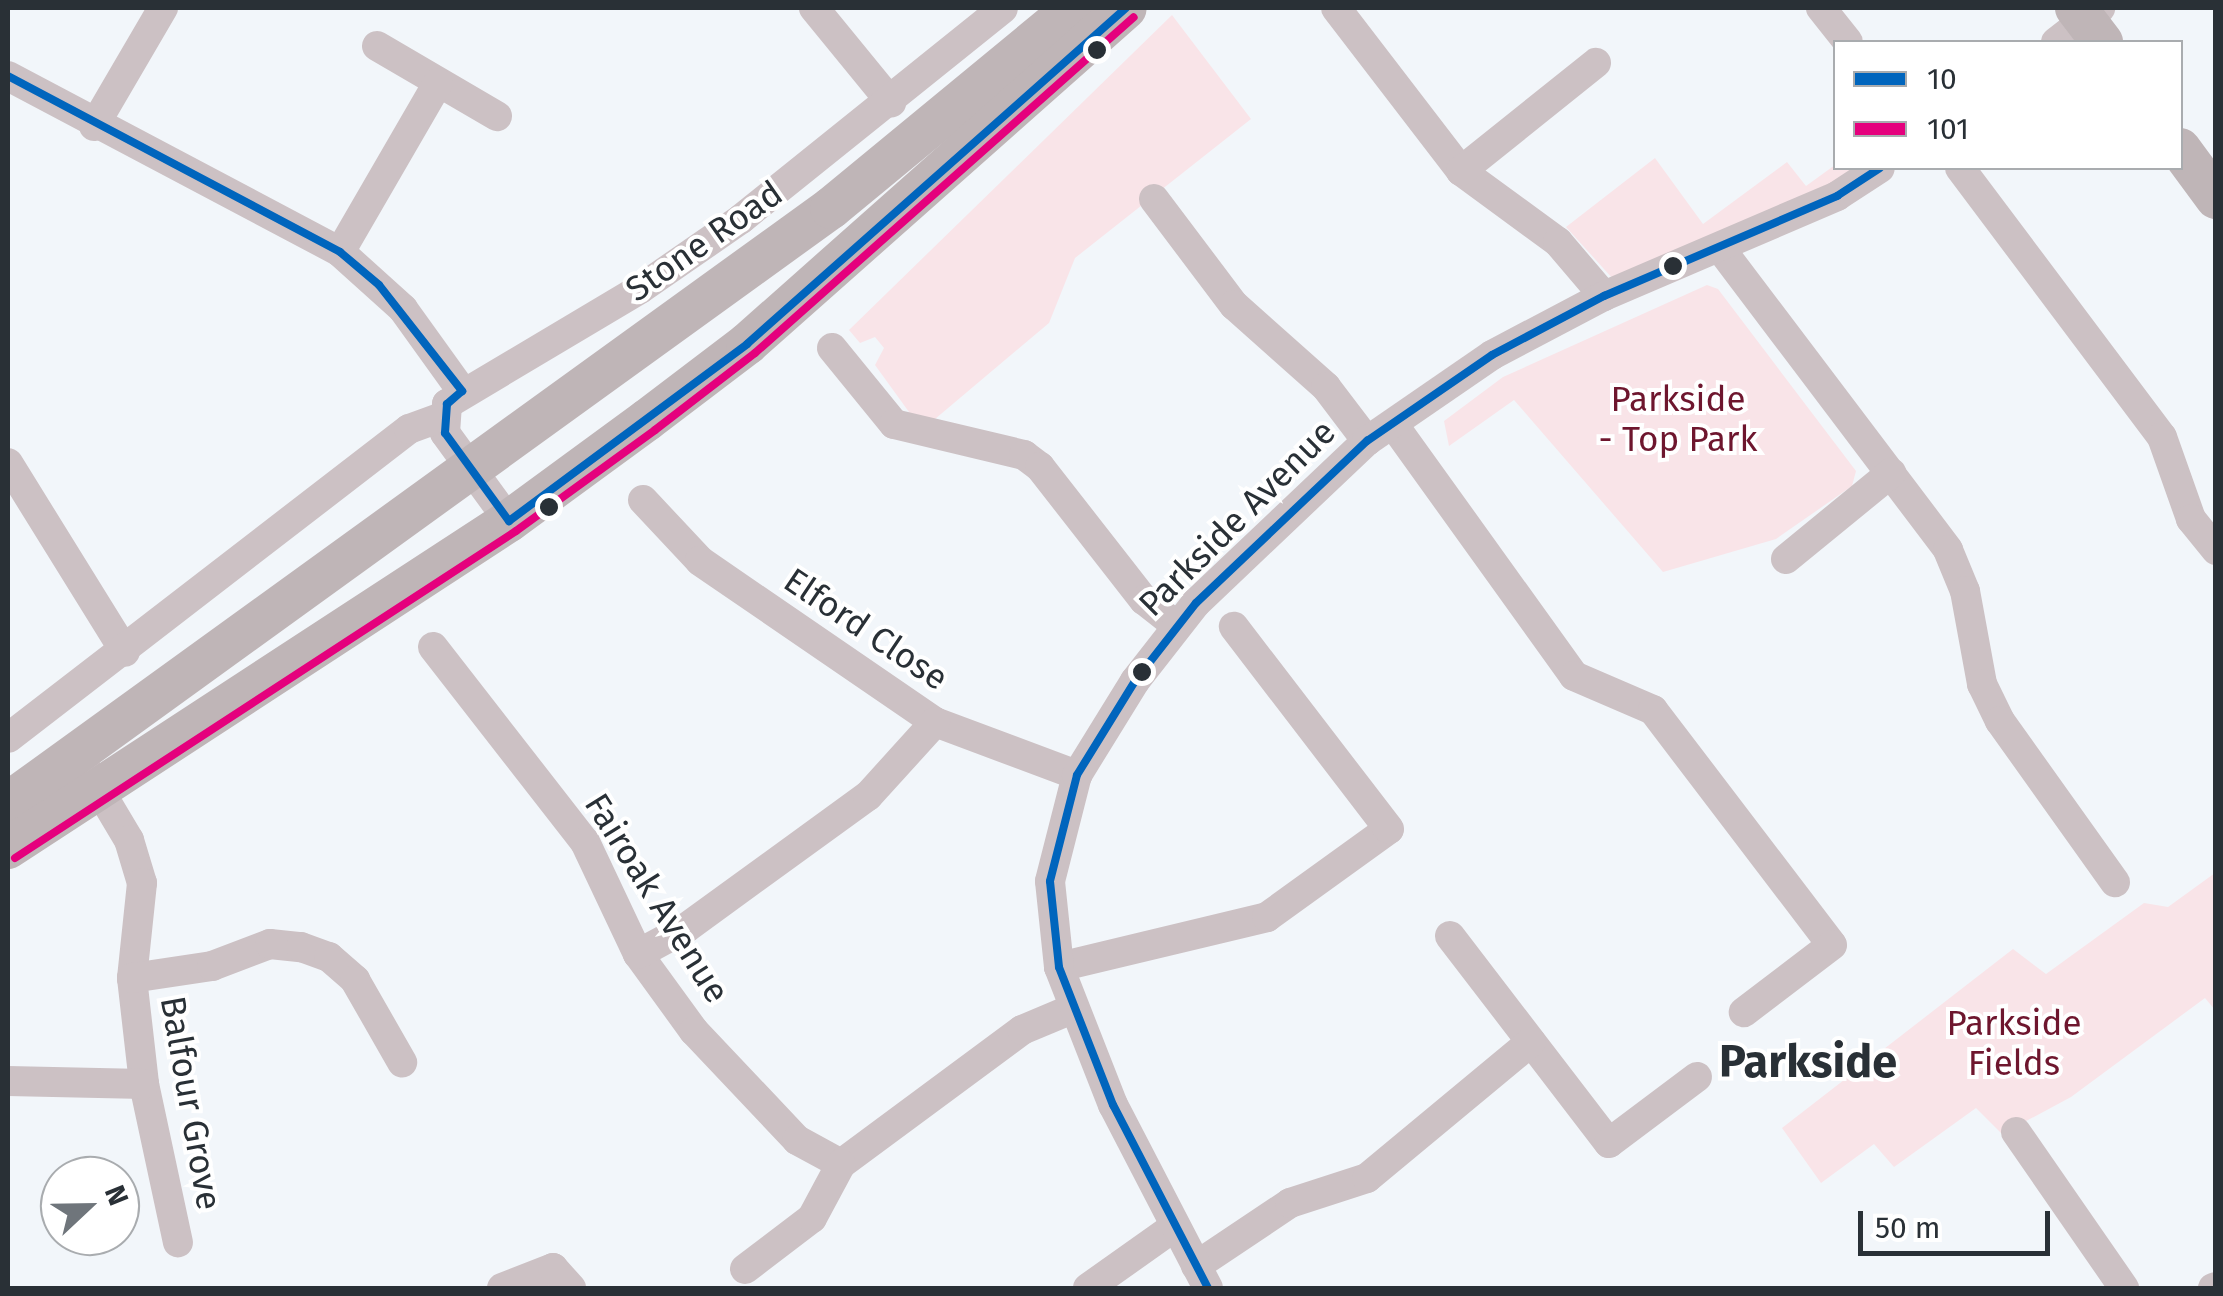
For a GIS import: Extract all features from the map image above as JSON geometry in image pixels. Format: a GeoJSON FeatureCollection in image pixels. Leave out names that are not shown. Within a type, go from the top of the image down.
{"type":"FeatureCollection","features":[{"type":"Feature","properties":{"kind":"highway","name":"Stone Road"},"geometry":{"type":"LineString","coordinates":[[8,802],[831,208],[1074,8]]}},
{"type":"Feature","properties":{"kind":"highway"},"geometry":{"type":"LineString","coordinates":[[8,848],[508,521],[747,344],[1126,8]]}},
{"type":"Feature","properties":{"kind":"highway"},"geometry":{"type":"LineString","coordinates":[[2183,154],[2216,198]]}},
{"type":"Feature","properties":{"kind":"street"},"geometry":{"type":"LineString","coordinates":[[94,126],[163,8]]}},
{"type":"Feature","properties":{"kind":"street"},"geometry":{"type":"LineString","coordinates":[[814,8],[892,102]]}},
{"type":"Feature","properties":{"kind":"street","name":"Stone Road"},"geometry":{"type":"LineString","coordinates":[[442,417],[462,391],[640,289],[892,102],[1003,8]]}},
{"type":"Feature","properties":{"kind":"street"},"geometry":{"type":"LineString","coordinates":[[1336,8],[1460,172],[1558,242],[1604,296]]}},
{"type":"Feature","properties":{"kind":"street"},"geometry":{"type":"LineString","coordinates":[[1821,8],[1846,40]]}},
{"type":"Feature","properties":{"kind":"street"},"geometry":{"type":"LineString","coordinates":[[377,46],[497,116]]}},
{"type":"Feature","properties":{"kind":"street"},"geometry":{"type":"LineString","coordinates":[[1460,172],[1596,63]]}},
{"type":"Feature","properties":{"kind":"street"},"geometry":{"type":"LineString","coordinates":[[8,76],[94,126],[340,252],[403,309],[462,391]]}},
{"type":"Feature","properties":{"kind":"street"},"geometry":{"type":"LineString","coordinates":[[340,252],[438,83]]}},
{"type":"Feature","properties":{"kind":"street","name":"Parkside Avenue"},"geometry":{"type":"LineString","coordinates":[[1202,1277],[1174,1227],[1072,1009],[1060,967],[1050,881],[1076,775],[1176,626],[1367,442],[1492,356],[1604,296],[1837,196],[1877,170]]}},
{"type":"Feature","properties":{"kind":"street"},"geometry":{"type":"LineString","coordinates":[[1961,170],[2162,438],[2192,520],[2216,550]]}},
{"type":"Feature","properties":{"kind":"street"},"geometry":{"type":"LineString","coordinates":[[1154,199],[1234,305],[1326,387],[1367,442]]}},
{"type":"Feature","properties":{"kind":"street"},"geometry":{"type":"LineString","coordinates":[[1720,248],[1948,550],[1966,590],[1982,684],[2000,721],[2115,882]]}},
{"type":"Feature","properties":{"kind":"street"},"geometry":{"type":"LineString","coordinates":[[832,348],[894,424],[1024,454],[1040,467],[1144,600],[1176,626]]}},
{"type":"Feature","properties":{"kind":"street"},"geometry":{"type":"LineString","coordinates":[[8,738],[125,652],[409,429],[442,417],[445,433],[474,467],[508,521]]}},
{"type":"Feature","properties":{"kind":"street"},"geometry":{"type":"LineString","coordinates":[[1393,424],[1574,676],[1653,710],[1832,945],[1744,1012]]}},
{"type":"Feature","properties":{"kind":"street"},"geometry":{"type":"LineString","coordinates":[[8,464],[125,652]]}},
{"type":"Feature","properties":{"kind":"street"},"geometry":{"type":"LineString","coordinates":[[1786,560],[1892,473]]}},
{"type":"Feature","properties":{"kind":"street","name":"Elford Close"},"geometry":{"type":"LineString","coordinates":[[642,500],[700,562],[936,722],[1076,775]]}},
{"type":"Feature","properties":{"kind":"street"},"geometry":{"type":"LineString","coordinates":[[1060,967],[1267,917],[1389,829],[1234,626]]}},
{"type":"Feature","properties":{"kind":"street","name":"Fairoak Avenue"},"geometry":{"type":"LineString","coordinates":[[433,647],[585,842],[638,954],[758,1105],[798,1140],[841,1164]]}},
{"type":"Feature","properties":{"kind":"street"},"geometry":{"type":"LineString","coordinates":[[638,954],[686,928],[868,796],[936,722]]}},
{"type":"Feature","properties":{"kind":"street","name":"Balfour Grove"},"geometry":{"type":"LineString","coordinates":[[76,754],[100,789],[142,883],[132,978],[144,1084],[178,1242]]}},
{"type":"Feature","properties":{"kind":"street"},"geometry":{"type":"LineString","coordinates":[[1450,936],[1609,1144],[1697,1076]]}},
{"type":"Feature","properties":{"kind":"street"},"geometry":{"type":"LineString","coordinates":[[132,978],[212,966],[270,944],[300,947],[328,956],[355,980],[402,1062]]}},
{"type":"Feature","properties":{"kind":"street"},"geometry":{"type":"LineString","coordinates":[[746,1269],[812,1218],[841,1164],[1022,1030],[1072,1009]]}},
{"type":"Feature","properties":{"kind":"street"},"geometry":{"type":"LineString","coordinates":[[1202,1277],[1290,1204],[1367,1178],[1531,1042]]}},
{"type":"Feature","properties":{"kind":"street"},"geometry":{"type":"LineString","coordinates":[[8,1081],[144,1084]]}},
{"type":"Feature","properties":{"kind":"street"},"geometry":{"type":"LineString","coordinates":[[2016,1132],[2124,1288]]}},
{"type":"Feature","properties":{"kind":"street"},"geometry":{"type":"LineString","coordinates":[[1088,1288],[1174,1227]]}},
{"type":"Feature","properties":{"kind":"street"},"geometry":{"type":"LineString","coordinates":[[502,1288],[553,1268],[571,1288]]}},
{"type":"Feature","properties":{"kind":"green space"},"geometry":{"type":"Polygon","coordinates":[[[1172,15],[1251,119],[1075,258],[1049,323],[922,430],[875,365],[884,348],[875,337],[860,343],[849,330],[1172,15]]]}},
{"type":"Feature","properties":{"kind":"green space"},"geometry":{"type":"Polygon","coordinates":[[[1655,158],[1703,224],[1787,162],[1806,186],[1833,166],[1833,170],[1863,170],[1613,279],[1566,227],[1655,158]]]}},
{"type":"Feature","properties":{"kind":"green space","name":"Parkside - Top Park"},"geometry":{"type":"Polygon","coordinates":[[[1707,285],[1718,289],[1856,471],[1852,486],[1776,539],[1663,572],[1514,400],[1449,446],[1444,421],[1503,377],[1707,285]]]}},
{"type":"Feature","properties":{"kind":"green space","name":"Parkside Fields"},"geometry":{"type":"Polygon","coordinates":[[[2215,873],[2215,1010],[2205,998],[2071,1097],[2002,1134],[1976,1108],[1894,1167],[1874,1144],[1821,1183],[1782,1128],[2013,949],[2046,974],[2144,903],[2168,907],[2215,873]]]}},
{"type":"Feature","properties":{"kind":"transit line","name":"10"},"geometry":{"type":"LineString","coordinates":[[8,76],[340,252],[379,285],[462,391],[447,404],[445,433],[509,521],[747,344],[1126,8]]}},
{"type":"Feature","properties":{"kind":"transit line","name":"101"},"geometry":{"type":"LineString","coordinates":[[15,858],[516,531],[655,430],[755,353],[1134,17]]}},
{"type":"Feature","properties":{"kind":"transit line","name":"10"},"geometry":{"type":"LineString","coordinates":[[1208,1288],[1113,1105],[1059,967],[1050,881],[1077,775],[1135,681],[1196,603],[1367,441],[1492,355],[1604,296],[1837,196],[1877,170]]}},
{"type":"Feature","properties":{"kind":"district","name":"Parkside"},"geometry":{"type":"Point","coordinates":[1808,1063]}}]}
